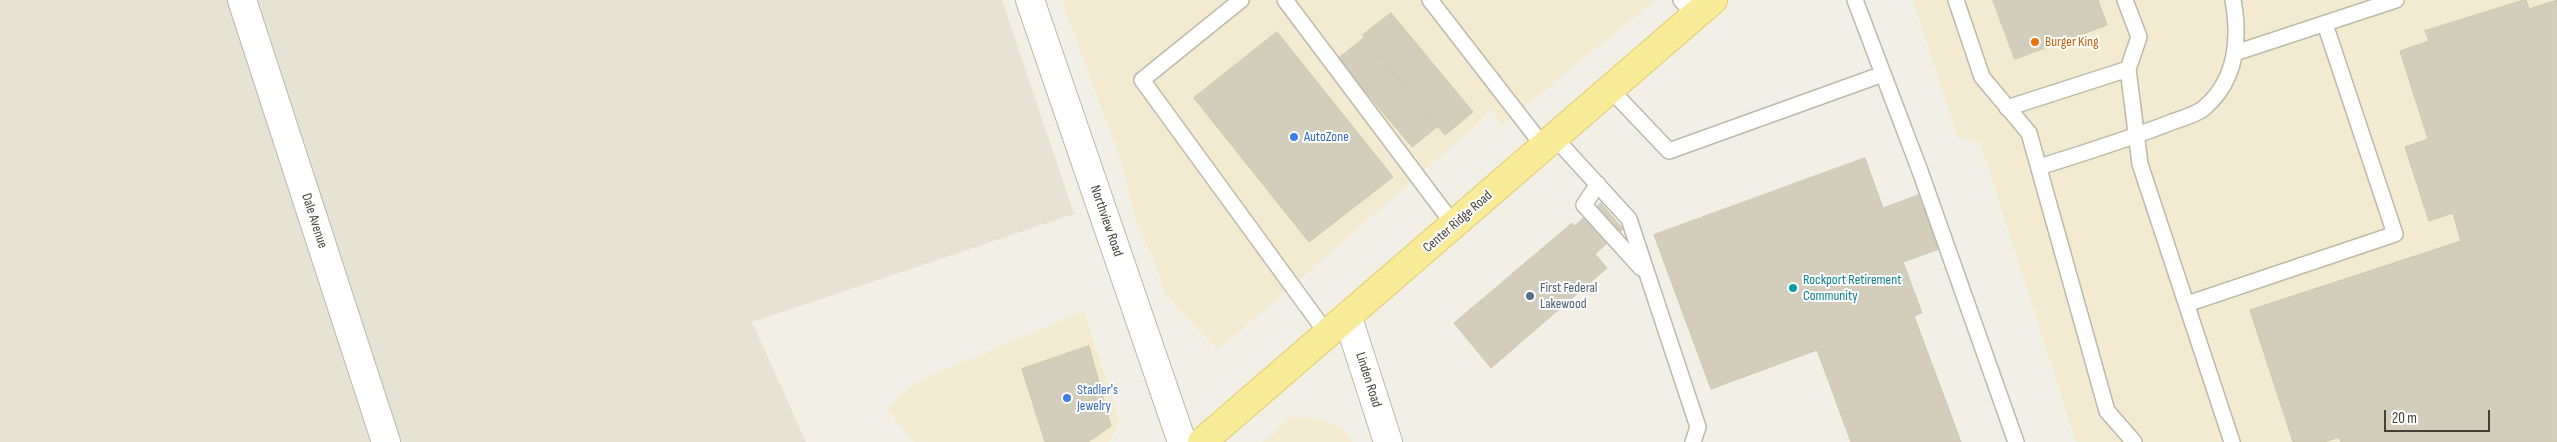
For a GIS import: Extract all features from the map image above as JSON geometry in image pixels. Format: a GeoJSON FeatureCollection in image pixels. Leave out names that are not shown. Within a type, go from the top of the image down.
{"type":"FeatureCollection","features":[{"type":"Feature","properties":{"kind":"main road","name":"Center Ridge Road"},"geometry":{"type":"LineString","coordinates":[[1202,442],[1610,90],[1696,5]]}},
{"type":"Feature","properties":{"kind":"street","name":"Dale Avenue"},"geometry":{"type":"LineString","coordinates":[[242,0],[386,442]]}},
{"type":"Feature","properties":{"kind":"street","name":"Northview Road"},"geometry":{"type":"LineString","coordinates":[[1030,0],[1182,442]]}},
{"type":"Feature","properties":{"kind":"street","name":"Linden Road"},"geometry":{"type":"LineString","coordinates":[[1348,318],[1388,442]]}},
{"type":"Feature","properties":{"kind":"lane"},"geometry":{"type":"LineString","coordinates":[[1240,0],[1142,80],[1328,335]]}},
{"type":"Feature","properties":{"kind":"lane"},"geometry":{"type":"LineString","coordinates":[[1285,0],[1454,225]]}},
{"type":"Feature","properties":{"kind":"lane"},"geometry":{"type":"LineString","coordinates":[[1430,0],[1550,142],[1598,184],[1629,219],[1645,273],[1698,427],[1693,442]]}},
{"type":"Feature","properties":{"kind":"lane"},"geometry":{"type":"LineString","coordinates":[[1855,0],[1923,180],[2016,442]]}},
{"type":"Feature","properties":{"kind":"lane"},"geometry":{"type":"LineString","coordinates":[[1956,0],[1982,76],[2029,133],[2107,411],[2134,442]]}},
{"type":"Feature","properties":{"kind":"lane"},"geometry":{"type":"LineString","coordinates":[[2125,0],[2139,37],[2128,69],[2138,135],[2140,164],[2232,442]]}},
{"type":"Feature","properties":{"kind":"lane"},"geometry":{"type":"LineString","coordinates":[[2039,167],[2138,135],[2203,109],[2226,82],[2235,53],[2238,28],[2233,0]]}},
{"type":"Feature","properties":{"kind":"lane"},"geometry":{"type":"LineString","coordinates":[[2235,53],[2396,0]]}},
{"type":"Feature","properties":{"kind":"lane"},"geometry":{"type":"LineString","coordinates":[[2187,304],[2395,234],[2325,24]]}},
{"type":"Feature","properties":{"kind":"lane"},"geometry":{"type":"LineString","coordinates":[[2007,108],[2128,69]]}},
{"type":"Feature","properties":{"kind":"lane"},"geometry":{"type":"LineString","coordinates":[[1610,90],[1668,151],[1883,74]]}},
{"type":"Feature","properties":{"kind":"lane"},"geometry":{"type":"LineString","coordinates":[[1598,184],[1584,205],[1645,273]]}},
{"type":"Feature","properties":{"kind":"shaded area"},"geometry":{"type":"Polygon","coordinates":[[[0,0],[1002,0],[1074,214],[752,322],[806,442],[0,442],[0,0]]]}},
{"type":"Feature","properties":{"kind":"shaded area"},"geometry":{"type":"Polygon","coordinates":[[[1655,0],[1502,125],[1492,110],[1218,350],[1165,294],[1155,262],[1137,225],[1122,164],[1062,1],[1655,0]]]}},
{"type":"Feature","properties":{"kind":"shaded area"},"geometry":{"type":"Polygon","coordinates":[[[1913,0],[2557,0],[2557,442],[2076,442],[1980,142],[1958,138],[1913,0]]]}},
{"type":"Feature","properties":{"kind":"shaded area"},"geometry":{"type":"Polygon","coordinates":[[[1084,311],[1120,422],[1109,442],[914,442],[887,409],[914,383],[1084,311]]]}},
{"type":"Feature","properties":{"kind":"shaded area"},"geometry":{"type":"Polygon","coordinates":[[[1291,417],[1317,419],[1343,428],[1353,442],[1263,442],[1291,417]]]}},
{"type":"Feature","properties":{"kind":"building","name":"Burger King"},"geometry":{"type":"Polygon","coordinates":[[[1993,0],[2098,0],[2107,25],[2015,59],[1993,0]]]}},
{"type":"Feature","properties":{"kind":"building"},"geometry":{"type":"Polygon","coordinates":[[[2526,0],[2529,9],[2557,0],[2557,442],[2341,442],[2339,437],[2325,442],[2293,442],[2250,310],[2461,241],[2453,213],[2429,221],[2405,147],[2428,139],[2400,51],[2429,41],[2425,31],[2526,0]]]}},
{"type":"Feature","properties":{"kind":"building"},"geometry":{"type":"Polygon","coordinates":[[[1391,13],[1473,112],[1445,135],[1363,35],[1391,13]]]}},
{"type":"Feature","properties":{"kind":"building","name":"AutoZone"},"geometry":{"type":"Polygon","coordinates":[[[1277,32],[1393,177],[1309,242],[1194,98],[1277,32]]]}},
{"type":"Feature","properties":{"kind":"building"},"geometry":{"type":"Polygon","coordinates":[[[1364,38],[1438,126],[1412,147],[1338,59],[1364,38]]]}},
{"type":"Feature","properties":{"kind":"building","name":"Rockport Retirement Community"},"geometry":{"type":"Polygon","coordinates":[[[1865,158],[1883,208],[1921,194],[1942,248],[1903,262],[1922,313],[1914,316],[1961,442],[1851,442],[1817,350],[1711,389],[1654,235],[1865,158]]]}},
{"type":"Feature","properties":{"kind":"building","name":"First Federal Lakewood"},"geometry":{"type":"Polygon","coordinates":[[[1601,203],[1623,229],[1595,254],[1607,268],[1491,368],[1454,323],[1572,223],[1574,226],[1601,203]]]}},
{"type":"Feature","properties":{"kind":"building","name":"Stadler's Jewelry"},"geometry":{"type":"Polygon","coordinates":[[[1089,346],[1111,426],[1088,442],[1045,442],[1022,369],[1089,346]]]}},
{"type":"Feature","properties":{"kind":"place","name":"Burger King"},"geometry":{"type":"Point","coordinates":[2035,42]}},
{"type":"Feature","properties":{"kind":"place","name":"AutoZone"},"geometry":{"type":"Point","coordinates":[1294,137]}},
{"type":"Feature","properties":{"kind":"place","name":"Rockport Retirement Community"},"geometry":{"type":"Point","coordinates":[1793,288]}},
{"type":"Feature","properties":{"kind":"place","name":"First Federal Lakewood"},"geometry":{"type":"Point","coordinates":[1530,296]}},
{"type":"Feature","properties":{"kind":"place","name":"Stadler's Jewelry"},"geometry":{"type":"Point","coordinates":[1067,398]}}]}
